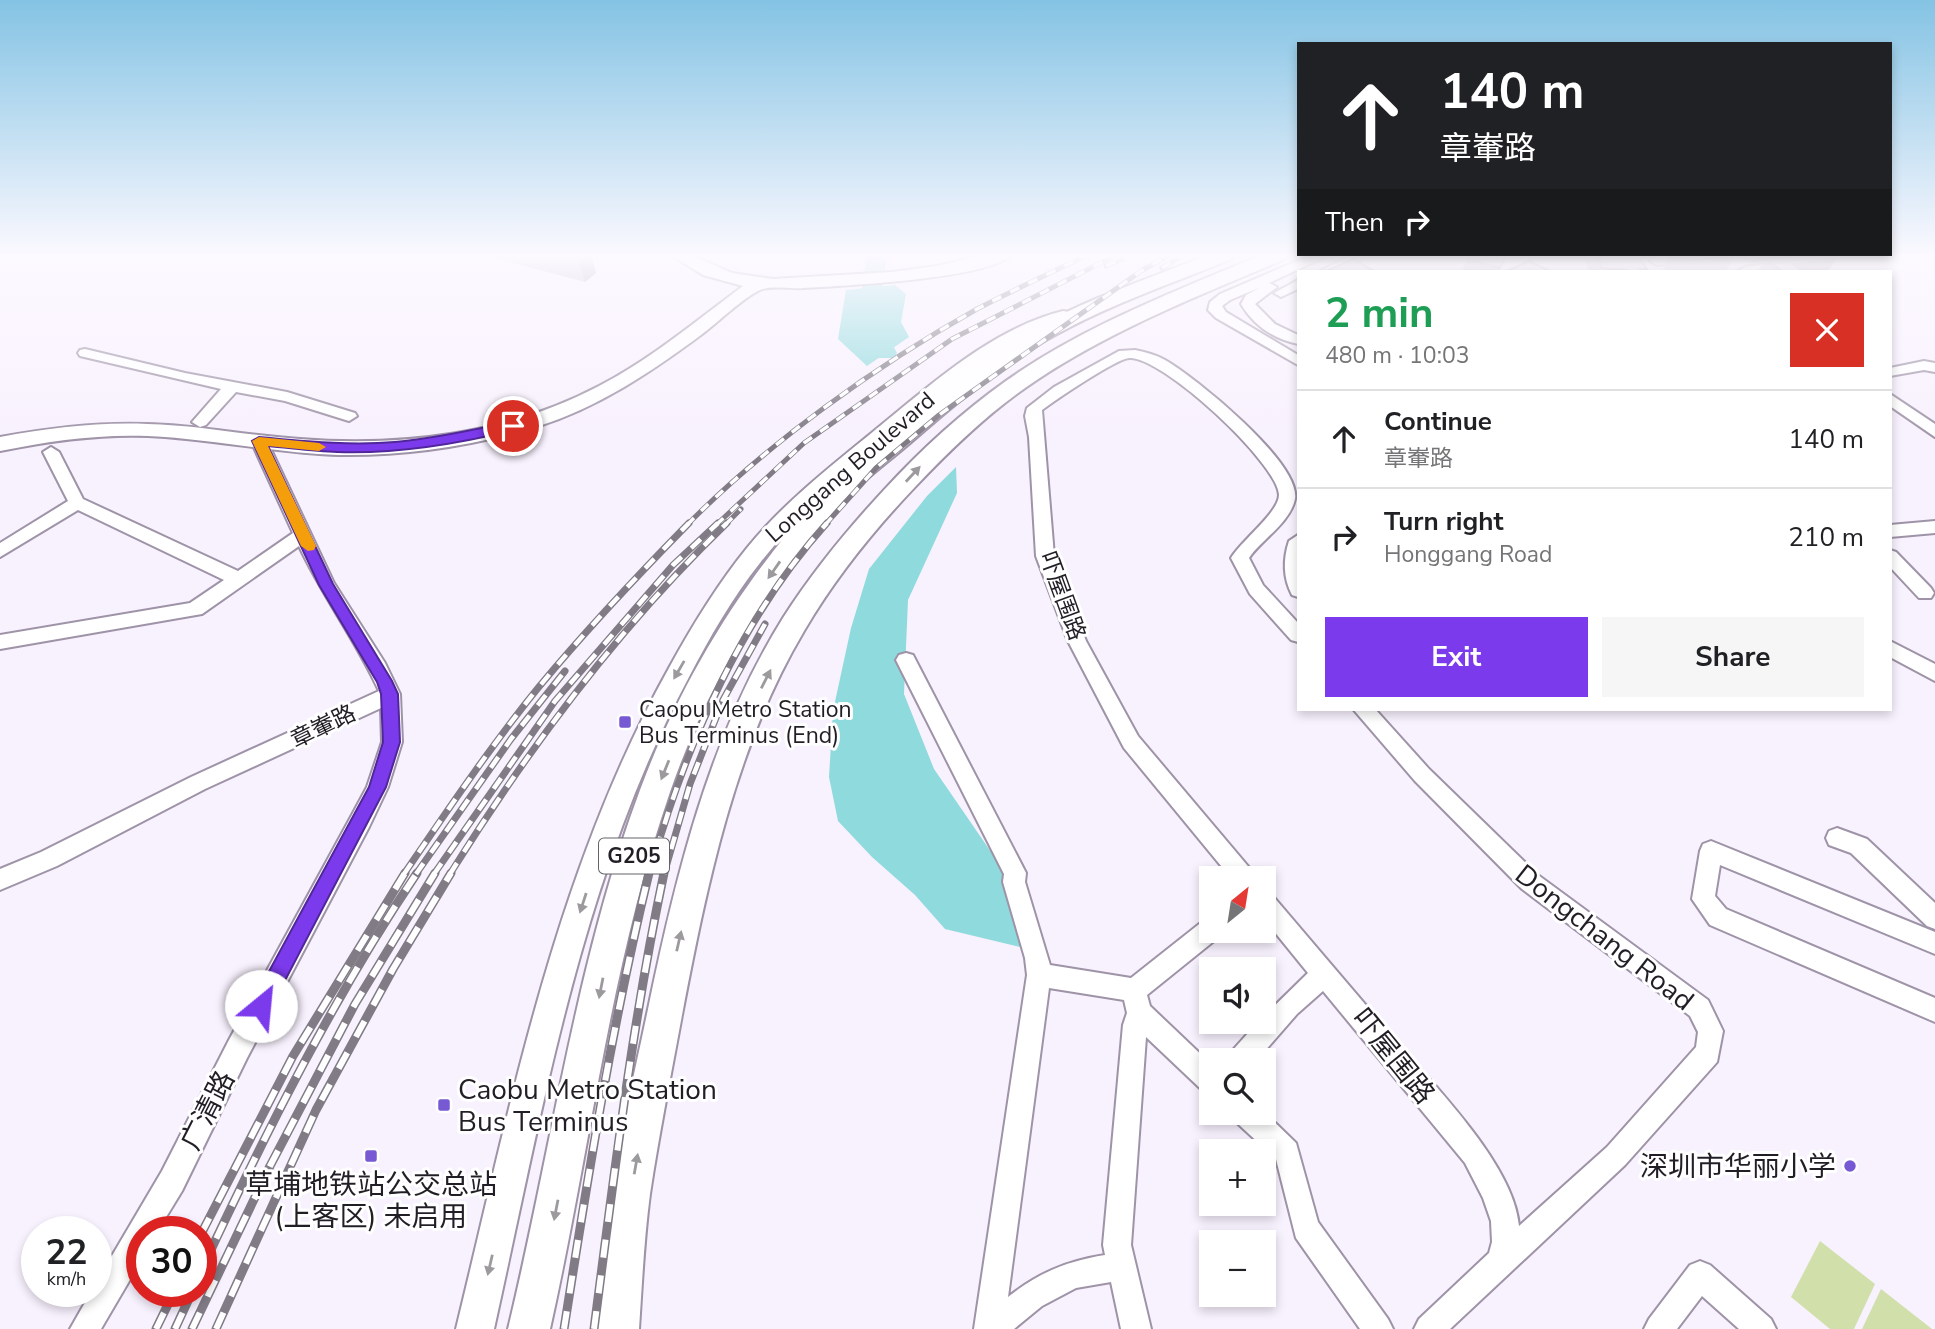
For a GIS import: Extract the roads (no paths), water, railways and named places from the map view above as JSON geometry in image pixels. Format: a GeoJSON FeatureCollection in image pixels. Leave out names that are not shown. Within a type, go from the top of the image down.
{"type":"FeatureCollection","features":[{"type":"Feature","properties":{"kind":"highway","name":"Longgang Boulevard"},"geometry":{"type":"LineString","coordinates":[[529,1329],[609,948],[641,830],[676,743],[727,641],[780,562],[834,495],[967,386],[1025,344],[1077,317]]}},
{"type":"Feature","properties":{"kind":"highway","name":"Longgang Boulevard"},"geometry":{"type":"LineString","coordinates":[[627,1221],[674,962],[699,856],[727,769],[754,703],[784,643],[823,579],[867,524],[940,446],[971,418],[1048,364],[1137,317]]}},
{"type":"Feature","properties":{"kind":"highway"},"geometry":{"type":"LineString","coordinates":[[834,495],[853,459]]}},
{"type":"Feature","properties":{"kind":"highway"},"geometry":{"type":"LineString","coordinates":[[603,1329],[627,1221]]}},
{"type":"Feature","properties":{"kind":"highway","name":"G205"},"geometry":{"type":"LineString","coordinates":[[618,1329],[627,1221]]}},
{"type":"Feature","properties":{"kind":"highway"},"geometry":{"type":"LineString","coordinates":[[543,1329],[545,1263]]}},
{"type":"Feature","properties":{"kind":"main road"},"geometry":{"type":"LineString","coordinates":[[0,436],[91,420],[140,419],[200,422],[309,436],[348,438],[403,435],[470,423],[550,401],[593,383],[625,365],[686,317]]}},
{"type":"Feature","properties":{"kind":"main road"},"geometry":{"type":"LineString","coordinates":[[0,444],[61,433],[122,429],[174,431],[337,448],[394,446],[473,435],[533,420],[578,404],[609,389],[703,317]]}},
{"type":"Feature","properties":{"kind":"main road","name":"Longgang Boulevard"},"geometry":{"type":"LineString","coordinates":[[475,1329],[555,998],[601,846],[630,768],[670,687],[741,572],[777,529],[916,405],[1010,341],[1060,317]]}},
{"type":"Feature","properties":{"kind":"street"},"geometry":{"type":"LineString","coordinates":[[1224,317],[1297,360]]}},
{"type":"Feature","properties":{"kind":"street"},"geometry":{"type":"LineString","coordinates":[[1258,317],[1284,336],[1297,340]]}},
{"type":"Feature","properties":{"kind":"street"},"geometry":{"type":"LineString","coordinates":[[1262,321],[1272,320],[1297,327]]}},
{"type":"Feature","properties":{"kind":"street"},"geometry":{"type":"LineString","coordinates":[[85,353],[287,397],[349,416]]}},
{"type":"Feature","properties":{"kind":"street","name":"吓屋围路"},"geometry":{"type":"LineString","coordinates":[[1234,866],[1131,742],[1077,640],[1045,556],[1037,437],[1033,416],[1040,401],[1124,354],[1135,353],[1163,366],[1191,386],[1255,443],[1275,464],[1284,480],[1287,496],[1280,512],[1245,547],[1240,558],[1243,569],[1252,582],[1297,634]]}},
{"type":"Feature","properties":{"kind":"street"},"geometry":{"type":"LineString","coordinates":[[1048,364],[1076,380]]}},
{"type":"Feature","properties":{"kind":"street"},"geometry":{"type":"LineString","coordinates":[[1892,372],[1924,365],[1935,368]]}},
{"type":"Feature","properties":{"kind":"street"},"geometry":{"type":"LineString","coordinates":[[200,422],[232,387]]}},
{"type":"Feature","properties":{"kind":"street"},"geometry":{"type":"LineString","coordinates":[[1892,400],[1935,432]]}},
{"type":"Feature","properties":{"kind":"street"},"geometry":{"type":"LineString","coordinates":[[259,441],[327,585],[378,668],[390,694]]}},
{"type":"Feature","properties":{"kind":"street"},"geometry":{"type":"LineString","coordinates":[[51,452],[77,503],[239,579]]}},
{"type":"Feature","properties":{"kind":"street"},"geometry":{"type":"LineString","coordinates":[[0,551],[77,503]]}},
{"type":"Feature","properties":{"kind":"street"},"geometry":{"type":"LineString","coordinates":[[1892,531],[1935,527]]}},
{"type":"Feature","properties":{"kind":"street"},"geometry":{"type":"LineString","coordinates":[[0,642],[195,609],[303,534]]}},
{"type":"Feature","properties":{"kind":"street"},"geometry":{"type":"LineString","coordinates":[[1297,543],[1294,550],[1293,576],[1297,587]]}},
{"type":"Feature","properties":{"kind":"street"},"geometry":{"type":"LineString","coordinates":[[1892,558],[1926,593]]}},
{"type":"Feature","properties":{"kind":"street"},"geometry":{"type":"LineString","coordinates":[[1892,649],[1935,673]]}},
{"type":"Feature","properties":{"kind":"street"},"geometry":{"type":"LineString","coordinates":[[906,660],[1015,873],[1014,882],[1037,958],[1039,975],[990,1329]]}},
{"type":"Feature","properties":{"kind":"street","name":"章輋路"},"geometry":{"type":"LineString","coordinates":[[0,880],[49,859],[198,783],[390,694]]}},
{"type":"Feature","properties":{"kind":"street","name":"广清路"},"geometry":{"type":"LineString","coordinates":[[85,1329],[172,1181],[238,1049],[372,798],[387,763],[392,742],[390,694]]}},
{"type":"Feature","properties":{"kind":"street","name":"Dongchang Road"},"geometry":{"type":"LineString","coordinates":[[1365,711],[1422,775],[1530,882],[1676,989],[1699,1008],[1711,1031],[1708,1053],[1616,1156],[1429,1329]]}},
{"type":"Feature","properties":{"kind":"street"},"geometry":{"type":"LineString","coordinates":[[1837,838],[1859,846],[1935,918]]}},
{"type":"Feature","properties":{"kind":"street"},"geometry":{"type":"LineString","coordinates":[[1935,943],[1711,851],[1703,899],[1718,917],[1935,1010]]}},
{"type":"Feature","properties":{"kind":"street","name":"吓屋围路"},"geometry":{"type":"LineString","coordinates":[[1276,916],[1474,1154],[1495,1192],[1505,1221],[1506,1242],[1501,1261]]}},
{"type":"Feature","properties":{"kind":"street"},"geometry":{"type":"LineString","coordinates":[[1136,1329],[1117,1245],[1137,1001],[1199,941]]}},
{"type":"Feature","properties":{"kind":"street"},"geometry":{"type":"LineString","coordinates":[[1251,1048],[1288,1006],[1325,973]]}},
{"type":"Feature","properties":{"kind":"street"},"geometry":{"type":"LineString","coordinates":[[1039,975],[1137,1001],[1199,1068]]}},
{"type":"Feature","properties":{"kind":"street"},"geometry":{"type":"LineString","coordinates":[[1258,1125],[1287,1152],[1306,1228],[1378,1329]]}},
{"type":"Feature","properties":{"kind":"street"},"geometry":{"type":"LineString","coordinates":[[990,1329],[1032,1296],[1073,1274],[1122,1266]]}},
{"type":"Feature","properties":{"kind":"street"},"geometry":{"type":"LineString","coordinates":[[1659,1329],[1700,1275],[1761,1329]]}},
{"type":"Feature","properties":{"kind":"water"},"geometry":{"type":"Polygon","coordinates":[[[842,317],[902,317],[901,322],[909,337],[867,366],[838,339],[842,317]]]}},
{"type":"Feature","properties":{"kind":"water"},"geometry":{"type":"Polygon","coordinates":[[[956,467],[957,493],[908,600],[904,694],[934,769],[1000,865],[1021,913],[1024,948],[945,929],[915,895],[872,857],[838,821],[829,777],[833,711],[851,628],[869,569],[927,496],[956,467]]]}},
{"type":"Feature","properties":{"kind":"waterway"},"geometry":{"type":"LineString","coordinates":[[868,317],[886,353]]}},
{"type":"Feature","properties":{"kind":"railway"},"geometry":{"type":"LineString","coordinates":[[688,524],[752,465],[825,407],[963,317]]}},
{"type":"Feature","properties":{"kind":"railway"},"geometry":{"type":"LineString","coordinates":[[716,525],[804,443],[952,339],[995,317]]}},
{"type":"Feature","properties":{"kind":"railway"},"geometry":{"type":"LineString","coordinates":[[825,525],[876,468],[939,415],[1076,317]]}},
{"type":"Feature","properties":{"kind":"railway"},"geometry":{"type":"LineString","coordinates":[[727,523],[741,509]]}},
{"type":"Feature","properties":{"kind":"railway"},"geometry":{"type":"LineString","coordinates":[[434,874],[555,701],[673,565],[718,523]]}},
{"type":"Feature","properties":{"kind":"railway"},"geometry":{"type":"LineString","coordinates":[[450,874],[511,781],[578,690],[650,604],[727,523]]}},
{"type":"Feature","properties":{"kind":"railway"},"geometry":{"type":"LineString","coordinates":[[649,874],[697,735],[732,660],[775,589],[827,523]]}},
{"type":"Feature","properties":{"kind":"railway"},"geometry":{"type":"LineString","coordinates":[[404,874],[520,710],[612,604],[688,524]]}},
{"type":"Feature","properties":{"kind":"railway"},"geometry":{"type":"LineString","coordinates":[[664,874],[690,784],[723,700],[765,624]]}},
{"type":"Feature","properties":{"kind":"railway"},"geometry":{"type":"LineString","coordinates":[[416,874],[511,739],[565,671]]}},
{"type":"Feature","properties":{"kind":"railway"},"geometry":{"type":"LineString","coordinates":[[210,1216],[293,1056],[405,873]]}},
{"type":"Feature","properties":{"kind":"railway"},"geometry":{"type":"LineString","coordinates":[[217,1238],[329,1018],[386,920],[417,873]]}},
{"type":"Feature","properties":{"kind":"railway"},"geometry":{"type":"LineString","coordinates":[[192,1329],[270,1166],[355,1004],[435,873]]}},
{"type":"Feature","properties":{"kind":"railway"},"geometry":{"type":"LineString","coordinates":[[216,1329],[316,1110],[393,969],[451,873]]}},
{"type":"Feature","properties":{"kind":"railway"},"geometry":{"type":"LineString","coordinates":[[564,1329],[612,1043],[649,873]]}},
{"type":"Feature","properties":{"kind":"railway"},"geometry":{"type":"LineString","coordinates":[[594,1329],[633,1043],[664,873]]}},
{"type":"Feature","properties":{"kind":"railway"},"geometry":{"type":"LineString","coordinates":[[156,1329],[167,1307]]}},
{"type":"Feature","properties":{"kind":"railway"},"geometry":{"type":"LineString","coordinates":[[175,1329],[185,1307]]}},
{"type":"Feature","properties":{"kind":"place","name":"Caopu Metro Station Bus Terminus (End)"},"geometry":{"type":"Point","coordinates":[625,722]}},
{"type":"Feature","properties":{"kind":"place","name":"Caobu Metro Station Bus Terminus"},"geometry":{"type":"Point","coordinates":[444,1105]}},
{"type":"Feature","properties":{"kind":"place","name":"草埔地铁站公交总站 (上客区) 未启用"},"geometry":{"type":"Point","coordinates":[371,1156]}},
{"type":"Feature","properties":{"kind":"place","name":"深圳市华丽小学"},"geometry":{"type":"Point","coordinates":[1850,1166]}}]}
